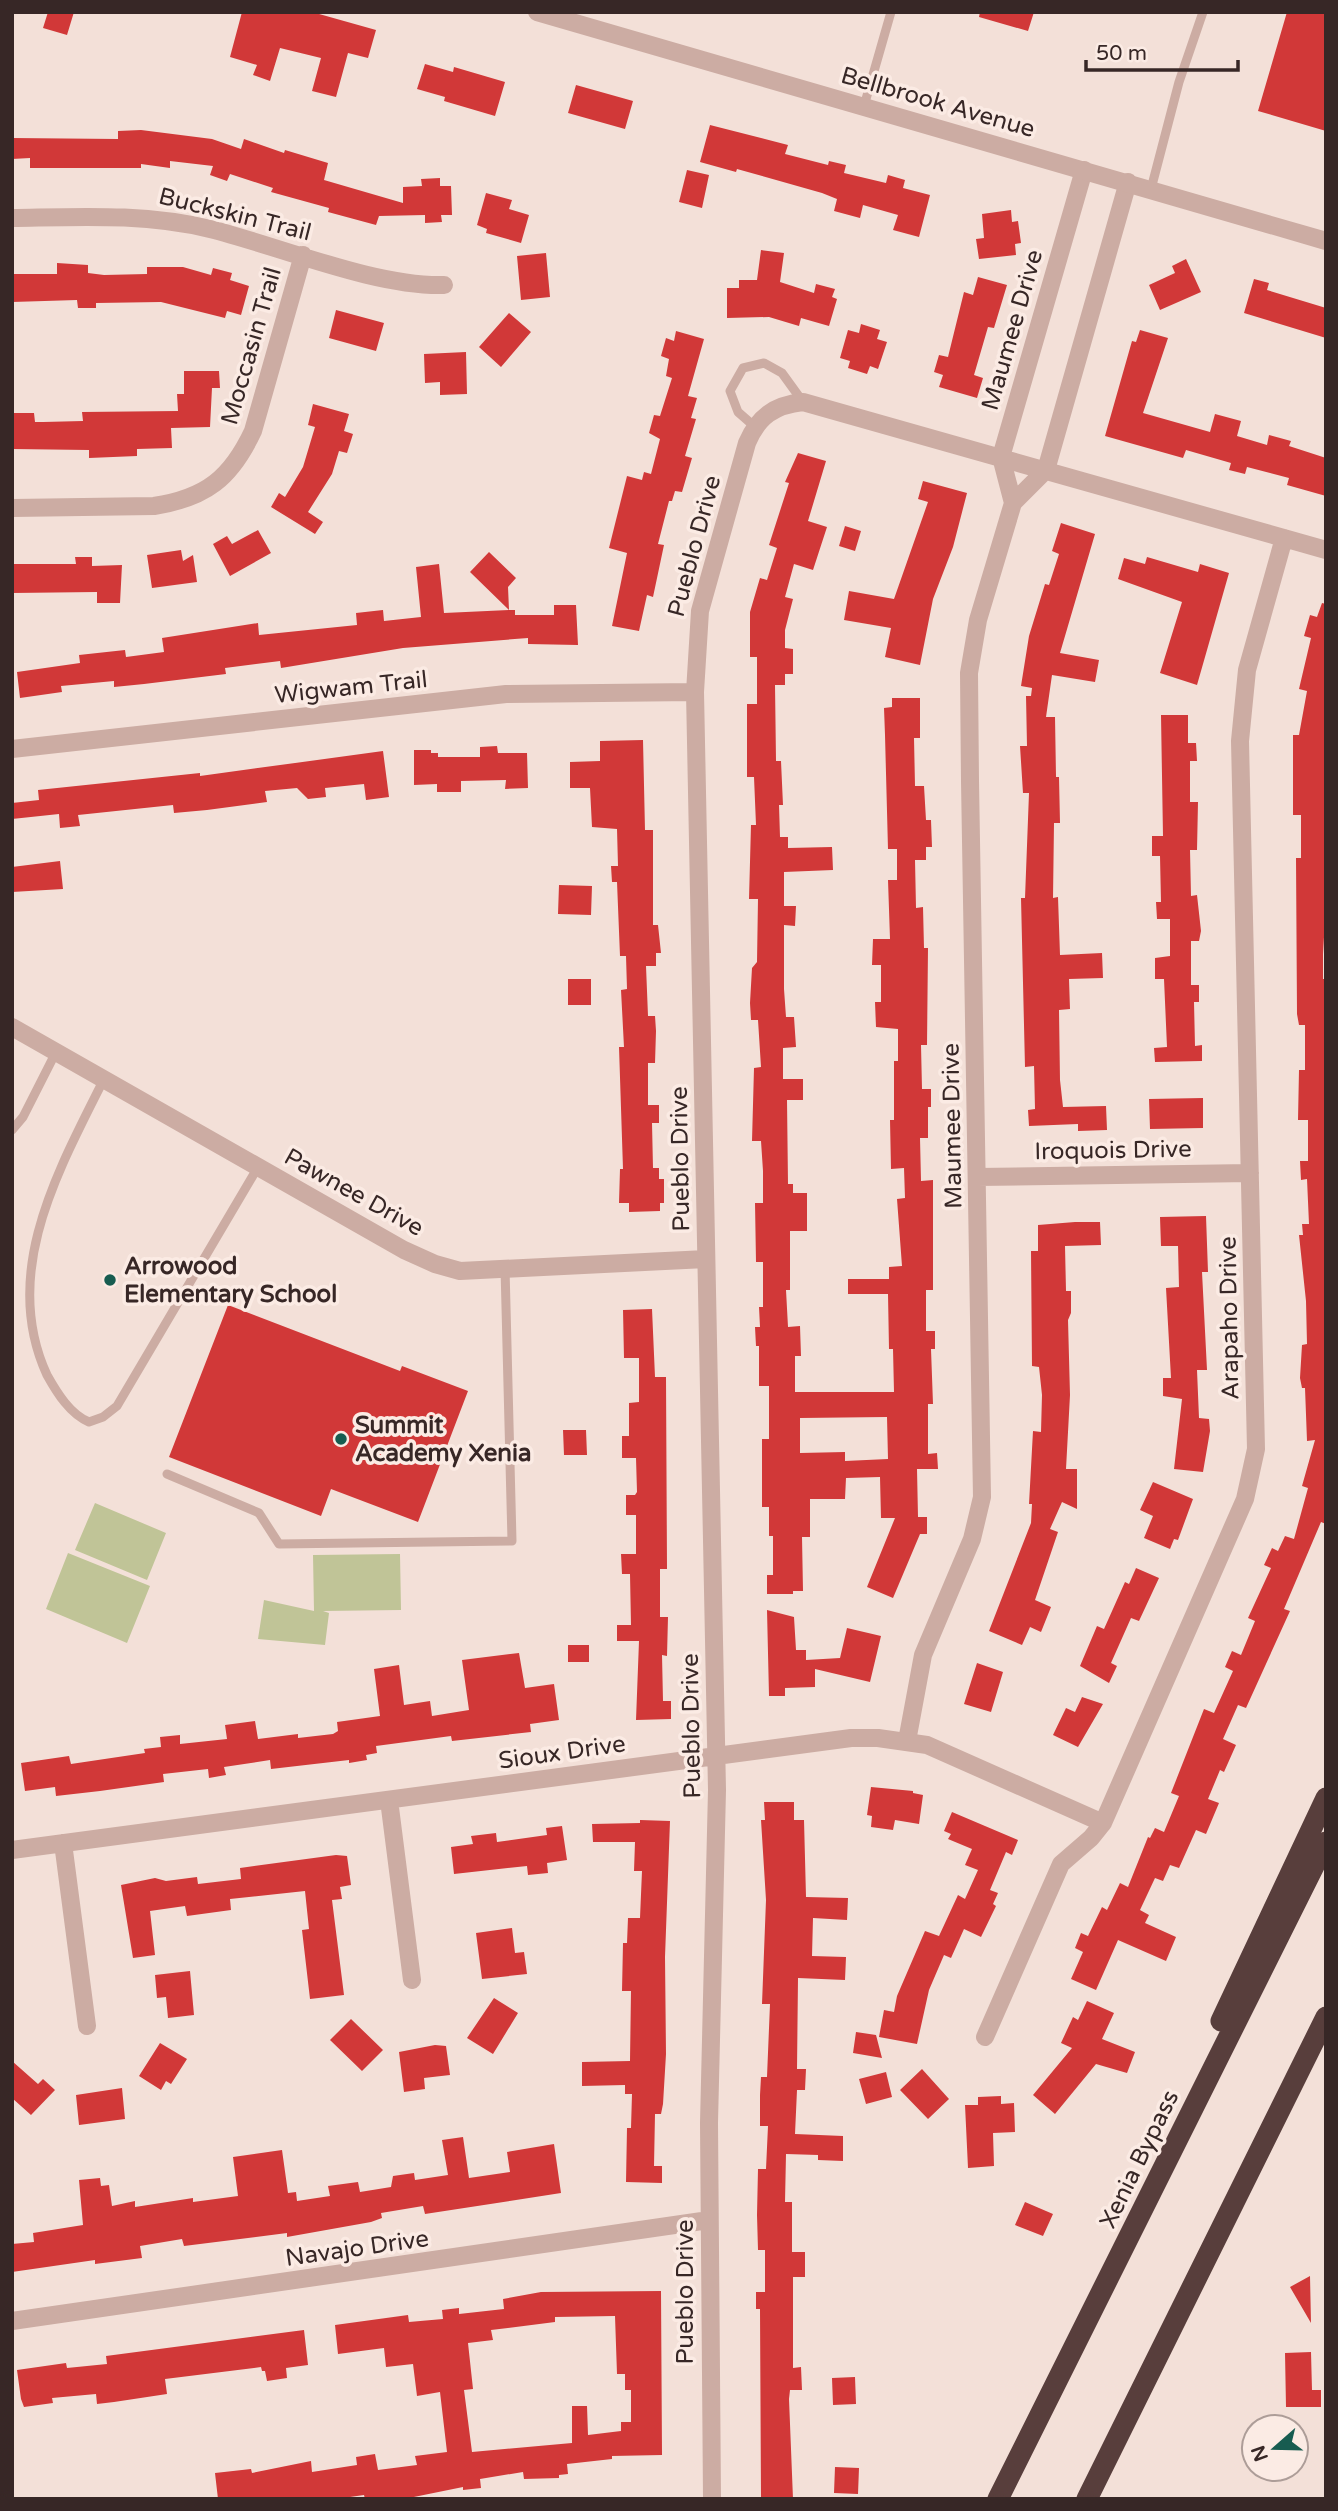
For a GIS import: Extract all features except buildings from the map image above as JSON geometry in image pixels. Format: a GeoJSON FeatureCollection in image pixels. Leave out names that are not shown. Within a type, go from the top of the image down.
{"type":"FeatureCollection","features":[{"type":"Feature","properties":{"kind":"highway"},"geometry":{"type":"LineString","coordinates":[[1036,2423],[1326,1798]]}},
{"type":"Feature","properties":{"kind":"highway","name":"Xenia Bypass"},"geometry":{"type":"LineString","coordinates":[[998,2499],[1326,1842]]}},
{"type":"Feature","properties":{"kind":"highway"},"geometry":{"type":"LineString","coordinates":[[1087,2499],[1326,2017]]}},
{"type":"Feature","properties":{"kind":"highway"},"geometry":{"type":"LineString","coordinates":[[1241,2187],[1306,2086],[1326,2047]]}},
{"type":"Feature","properties":{"kind":"street","name":"Bellbrook Avenue"},"geometry":{"type":"LineString","coordinates":[[537,12],[1326,241]]}},
{"type":"Feature","properties":{"kind":"street","name":"Maumee Drive"},"geometry":{"type":"LineString","coordinates":[[1001,457],[1084,170]]}},
{"type":"Feature","properties":{"kind":"street","name":"Maumee Drive"},"geometry":{"type":"LineString","coordinates":[[907,1741],[923,1655],[972,1539],[982,1497],[970,673],[978,620],[1013,503],[1046,470],[1128,182]]}},
{"type":"Feature","properties":{"kind":"street","name":"Buckskin Trail"},"geometry":{"type":"LineString","coordinates":[[12,218],[144,217],[208,228],[408,284],[444,285]]}},
{"type":"Feature","properties":{"kind":"street","name":"Moccasin Trail"},"geometry":{"type":"LineString","coordinates":[[12,508],[154,506],[175,503],[197,495],[229,472],[241,457],[253,431],[303,255]]}},
{"type":"Feature","properties":{"kind":"street"},"geometry":{"type":"LineString","coordinates":[[754,426],[763,415],[777,408],[803,402],[1326,550]]}},
{"type":"Feature","properties":{"kind":"street","name":"Pueblo Drive"},"geometry":{"type":"LineString","coordinates":[[712,2499],[709,2220],[716,1757],[695,691],[701,611],[754,426]]}},
{"type":"Feature","properties":{"kind":"street"},"geometry":{"type":"LineString","coordinates":[[1001,457],[1013,503]]}},
{"type":"Feature","properties":{"kind":"street","name":"Arapaho Drive"},"geometry":{"type":"LineString","coordinates":[[985,2037],[1061,1864],[1091,1838],[1103,1823],[1245,1499],[1253,1475],[1256,1449],[1241,729],[1247,670],[1284,538]]}},
{"type":"Feature","properties":{"kind":"street","name":"Wigwam Trail"},"geometry":{"type":"LineString","coordinates":[[12,749],[506,694],[695,691]]}},
{"type":"Feature","properties":{"kind":"street","name":"Pawnee Drive"},"geometry":{"type":"LineString","coordinates":[[12,1027],[435,1264],[460,1271],[706,1259]]}},
{"type":"Feature","properties":{"kind":"street","name":"Iroquois Drive"},"geometry":{"type":"LineString","coordinates":[[977,1177],[1250,1173]]}},
{"type":"Feature","properties":{"kind":"street","name":"Sioux Drive"},"geometry":{"type":"LineString","coordinates":[[12,1850],[851,1738],[907,1741],[927,1745],[1103,1823]]}},
{"type":"Feature","properties":{"kind":"street"},"geometry":{"type":"LineString","coordinates":[[389,1800],[412,1980]]}},
{"type":"Feature","properties":{"kind":"street"},"geometry":{"type":"LineString","coordinates":[[63,1843],[87,2026]]}},
{"type":"Feature","properties":{"kind":"street","name":"Navajo Drive"},"geometry":{"type":"LineString","coordinates":[[12,2321],[709,2220]]}},
{"type":"Feature","properties":{"kind":"lane"},"geometry":{"type":"LineString","coordinates":[[864,106],[891,12]]}},
{"type":"Feature","properties":{"kind":"lane"},"geometry":{"type":"LineString","coordinates":[[1151,189],[1178,82],[1203,12]]}},
{"type":"Feature","properties":{"kind":"lane"},"geometry":{"type":"LineString","coordinates":[[754,426],[738,412],[730,391],[743,368],[764,363],[782,373],[803,402]]}},
{"type":"Feature","properties":{"kind":"lane"},"geometry":{"type":"LineString","coordinates":[[12,1130],[23,1117],[56,1052]]}},
{"type":"Feature","properties":{"kind":"lane"},"geometry":{"type":"LineString","coordinates":[[104,1079],[37,1217],[26,1281],[26,1318],[40,1361],[57,1394],[80,1418],[89,1422],[103,1417],[117,1406],[258,1167]]}},
{"type":"Feature","properties":{"kind":"lane"},"geometry":{"type":"LineString","coordinates":[[167,1474],[259,1513],[279,1544],[512,1541],[505,1269]]}},
{"type":"Feature","properties":{"kind":"green space"},"geometry":{"type":"Polygon","coordinates":[[[95,1503],[166,1533],[147,1580],[75,1550],[95,1503]]]}},
{"type":"Feature","properties":{"kind":"green space"},"geometry":{"type":"Polygon","coordinates":[[[68,1553],[150,1586],[127,1643],[46,1609],[68,1553]]]}},
{"type":"Feature","properties":{"kind":"green space"},"geometry":{"type":"Polygon","coordinates":[[[400,1554],[401,1610],[323,1611],[329,1613],[325,1645],[258,1639],[264,1600],[314,1611],[313,1555],[400,1554]]]}},
{"type":"Feature","properties":{"kind":"place","name":"Arrowood Elementary School"},"geometry":{"type":"Point","coordinates":[110,1280]}},
{"type":"Feature","properties":{"kind":"place","name":"Summit Academy Xenia"},"geometry":{"type":"Point","coordinates":[341,1439]}}]}
